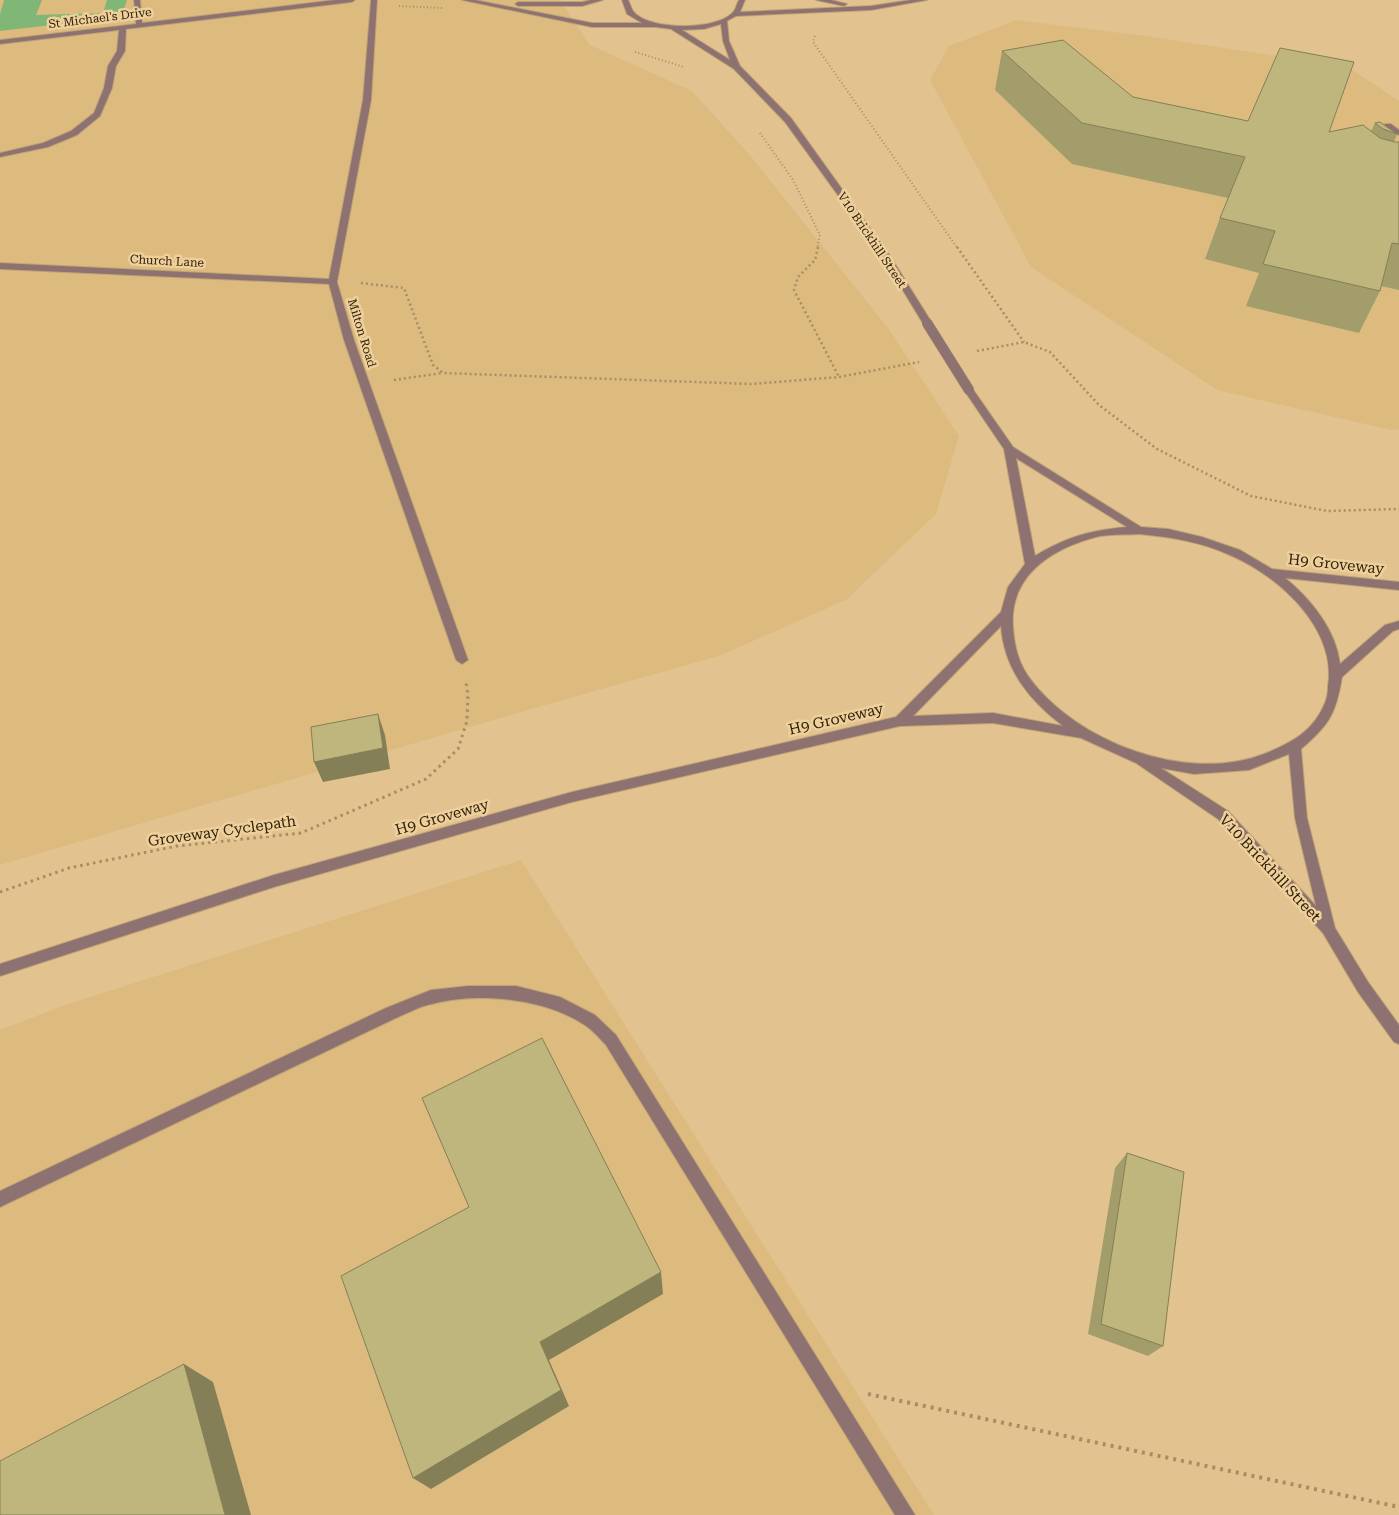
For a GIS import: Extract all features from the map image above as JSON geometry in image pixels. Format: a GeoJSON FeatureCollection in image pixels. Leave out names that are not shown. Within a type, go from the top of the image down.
{"type":"FeatureCollection","features":[{"type":"Feature","properties":{"kind":"street"},"geometry":{"type":"LineString","coordinates":[[137,0],[139,25]]}},
{"type":"Feature","properties":{"kind":"street","name":"St Michael's Drive"},"geometry":{"type":"LineString","coordinates":[[0,42],[352,0]]}},
{"type":"Feature","properties":{"kind":"street","name":"Milton Road"},"geometry":{"type":"LineString","coordinates":[[374,0],[367,100],[333,282],[349,340],[462,660]]}},
{"type":"Feature","properties":{"kind":"street"},"geometry":{"type":"LineString","coordinates":[[465,0],[592,26],[655,25],[674,28],[710,25],[724,21],[736,14],[742,7],[742,0]]}},
{"type":"Feature","properties":{"kind":"street"},"geometry":{"type":"LineString","coordinates":[[492,4],[582,4],[600,0]]}},
{"type":"Feature","properties":{"kind":"street"},"geometry":{"type":"LineString","coordinates":[[625,0],[626,8],[631,15],[655,25]]}},
{"type":"Feature","properties":{"kind":"street"},"geometry":{"type":"LineString","coordinates":[[819,0],[871,8]]}},
{"type":"Feature","properties":{"kind":"street"},"geometry":{"type":"LineString","coordinates":[[736,14],[871,8],[924,0]]}},
{"type":"Feature","properties":{"kind":"street","name":"V10 Brickhill Street"},"geometry":{"type":"LineString","coordinates":[[724,21],[726,41],[737,67]]}},
{"type":"Feature","properties":{"kind":"street"},"geometry":{"type":"LineString","coordinates":[[1,155],[45,145],[74,133],[97,114],[108,88],[112,66],[121,50],[123,27]]}},
{"type":"Feature","properties":{"kind":"street","name":"V10 Brickhill Street"},"geometry":{"type":"LineString","coordinates":[[674,28],[737,67],[788,120],[886,256],[969,390],[1009,449],[1031,564]]}},
{"type":"Feature","properties":{"kind":"street"},"geometry":{"type":"LineString","coordinates":[[1388,126],[1399,133]]}},
{"type":"Feature","properties":{"kind":"street","name":"Church Lane"},"geometry":{"type":"LineString","coordinates":[[0,266],[333,282]]}},
{"type":"Feature","properties":{"kind":"street","name":"V10 Brickhill Street"},"geometry":{"type":"LineString","coordinates":[[1009,449],[1139,530]]}},
{"type":"Feature","properties":{"kind":"street"},"geometry":{"type":"LineString","coordinates":[[1139,530],[1168,533],[1198,540],[1236,553],[1270,573],[1292,590],[1310,610],[1333,653],[1336,675],[1332,702],[1318,727],[1295,747],[1249,765],[1194,769],[1136,758],[1083,734],[1047,708],[1022,677],[1008,645],[1006,614],[1014,587],[1031,564],[1060,545],[1097,534],[1139,530]]}},
{"type":"Feature","properties":{"kind":"street","name":"H9 Groveway"},"geometry":{"type":"LineString","coordinates":[[1270,573],[1399,586]]}},
{"type":"Feature","properties":{"kind":"street","name":"H9 Groveway"},"geometry":{"type":"LineString","coordinates":[[900,721],[1006,614]]}},
{"type":"Feature","properties":{"kind":"street"},"geometry":{"type":"LineString","coordinates":[[1336,675],[1389,628],[1399,625]]}},
{"type":"Feature","properties":{"kind":"street","name":"H9 Groveway"},"geometry":{"type":"LineString","coordinates":[[0,970],[274,881],[562,800],[900,721],[993,718],[1083,734]]}},
{"type":"Feature","properties":{"kind":"street","name":"V10 Brickhill Street"},"geometry":{"type":"LineString","coordinates":[[1295,747],[1301,818],[1328,929]]}},
{"type":"Feature","properties":{"kind":"street","name":"V10 Brickhill Street"},"geometry":{"type":"LineString","coordinates":[[1136,758],[1222,815],[1328,929],[1363,987],[1399,1037]]}},
{"type":"Feature","properties":{"kind":"street"},"geometry":{"type":"LineString","coordinates":[[0,1199],[390,1013],[431,997],[468,993],[516,993],[560,1004],[590,1020],[611,1040],[906,1515]]}},
{"type":"Feature","properties":{"kind":"path"},"geometry":{"type":"LineString","coordinates":[[592,26],[595,33],[601,38],[620,48],[692,70]]}},
{"type":"Feature","properties":{"kind":"path"},"geometry":{"type":"LineString","coordinates":[[816,32],[814,42],[1024,342]]}},
{"type":"Feature","properties":{"kind":"path"},"geometry":{"type":"LineString","coordinates":[[759,132],[793,180],[820,235],[815,260],[798,277],[794,290],[839,377]]}},
{"type":"Feature","properties":{"kind":"path"},"geometry":{"type":"LineString","coordinates":[[333,282],[379,284],[404,288],[433,366],[443,373]]}},
{"type":"Feature","properties":{"kind":"path"},"geometry":{"type":"LineString","coordinates":[[975,351],[1024,342],[1050,352],[1099,405],[1157,449],[1251,496],[1327,511],[1399,510]]}},
{"type":"Feature","properties":{"kind":"path"},"geometry":{"type":"LineString","coordinates":[[365,384],[443,373],[751,384],[839,377],[926,360]]}},
{"type":"Feature","properties":{"kind":"path","name":"Groveway Cyclepath"},"geometry":{"type":"LineString","coordinates":[[0,892],[69,868],[168,848],[301,833],[426,779],[458,749],[466,721],[468,694],[462,660]]}},
{"type":"Feature","properties":{"kind":"path"},"geometry":{"type":"LineString","coordinates":[[826,1385],[1399,1507]]}},
{"type":"Feature","properties":{"kind":"shaded area"},"geometry":{"type":"Polygon","coordinates":[[[0,0],[560,0],[590,45],[692,91],[749,154],[888,328],[959,436],[936,514],[846,600],[719,656],[538,707],[0,865],[0,0]]]}},
{"type":"Feature","properties":{"kind":"shaded area"},"geometry":{"type":"Polygon","coordinates":[[[1016,20],[1146,36],[1348,67],[1399,101],[1399,429],[1391,430],[1217,390],[1031,267],[930,80],[949,46],[1016,20]]]}},
{"type":"Feature","properties":{"kind":"shaded area"},"geometry":{"type":"Polygon","coordinates":[[[521,860],[934,1515],[0,1515],[0,1030],[62,1006],[521,860]]]}},
{"type":"Feature","properties":{"kind":"green space"},"geometry":{"type":"Polygon","coordinates":[[[4,0],[42,0],[36,15],[103,13],[107,0],[127,0],[124,9],[104,19],[0,31],[0,14],[4,0]]]}},
{"type":"Feature","properties":{"kind":"building"},"geometry":{"type":"Polygon","coordinates":[[[1063,40],[1133,97],[1248,121],[1280,48],[1354,62],[1329,132],[1363,125],[1380,138],[1399,142],[1399,244],[1392,243],[1380,291],[1263,264],[1275,231],[1220,218],[1245,157],[1082,123],[1002,51],[1063,40]]]}},
{"type":"Feature","properties":{"kind":"building"},"geometry":{"type":"Polygon","coordinates":[[[1380,122],[1397,134],[1383,129],[1375,123],[1380,122]]]}},
{"type":"Feature","properties":{"kind":"building"},"geometry":{"type":"Polygon","coordinates":[[[378,714],[383,748],[314,762],[311,727],[378,714]]]}},
{"type":"Feature","properties":{"kind":"building"},"geometry":{"type":"Polygon","coordinates":[[[542,1038],[661,1272],[540,1342],[561,1390],[413,1478],[341,1276],[469,1207],[422,1098],[542,1038]]]}},
{"type":"Feature","properties":{"kind":"building"},"geometry":{"type":"Polygon","coordinates":[[[1127,1153],[1184,1172],[1163,1346],[1101,1324],[1127,1153]]]}},
{"type":"Feature","properties":{"kind":"building"},"geometry":{"type":"Polygon","coordinates":[[[184,1364],[225,1515],[0,1515],[0,1461],[184,1364]]]}}]}
